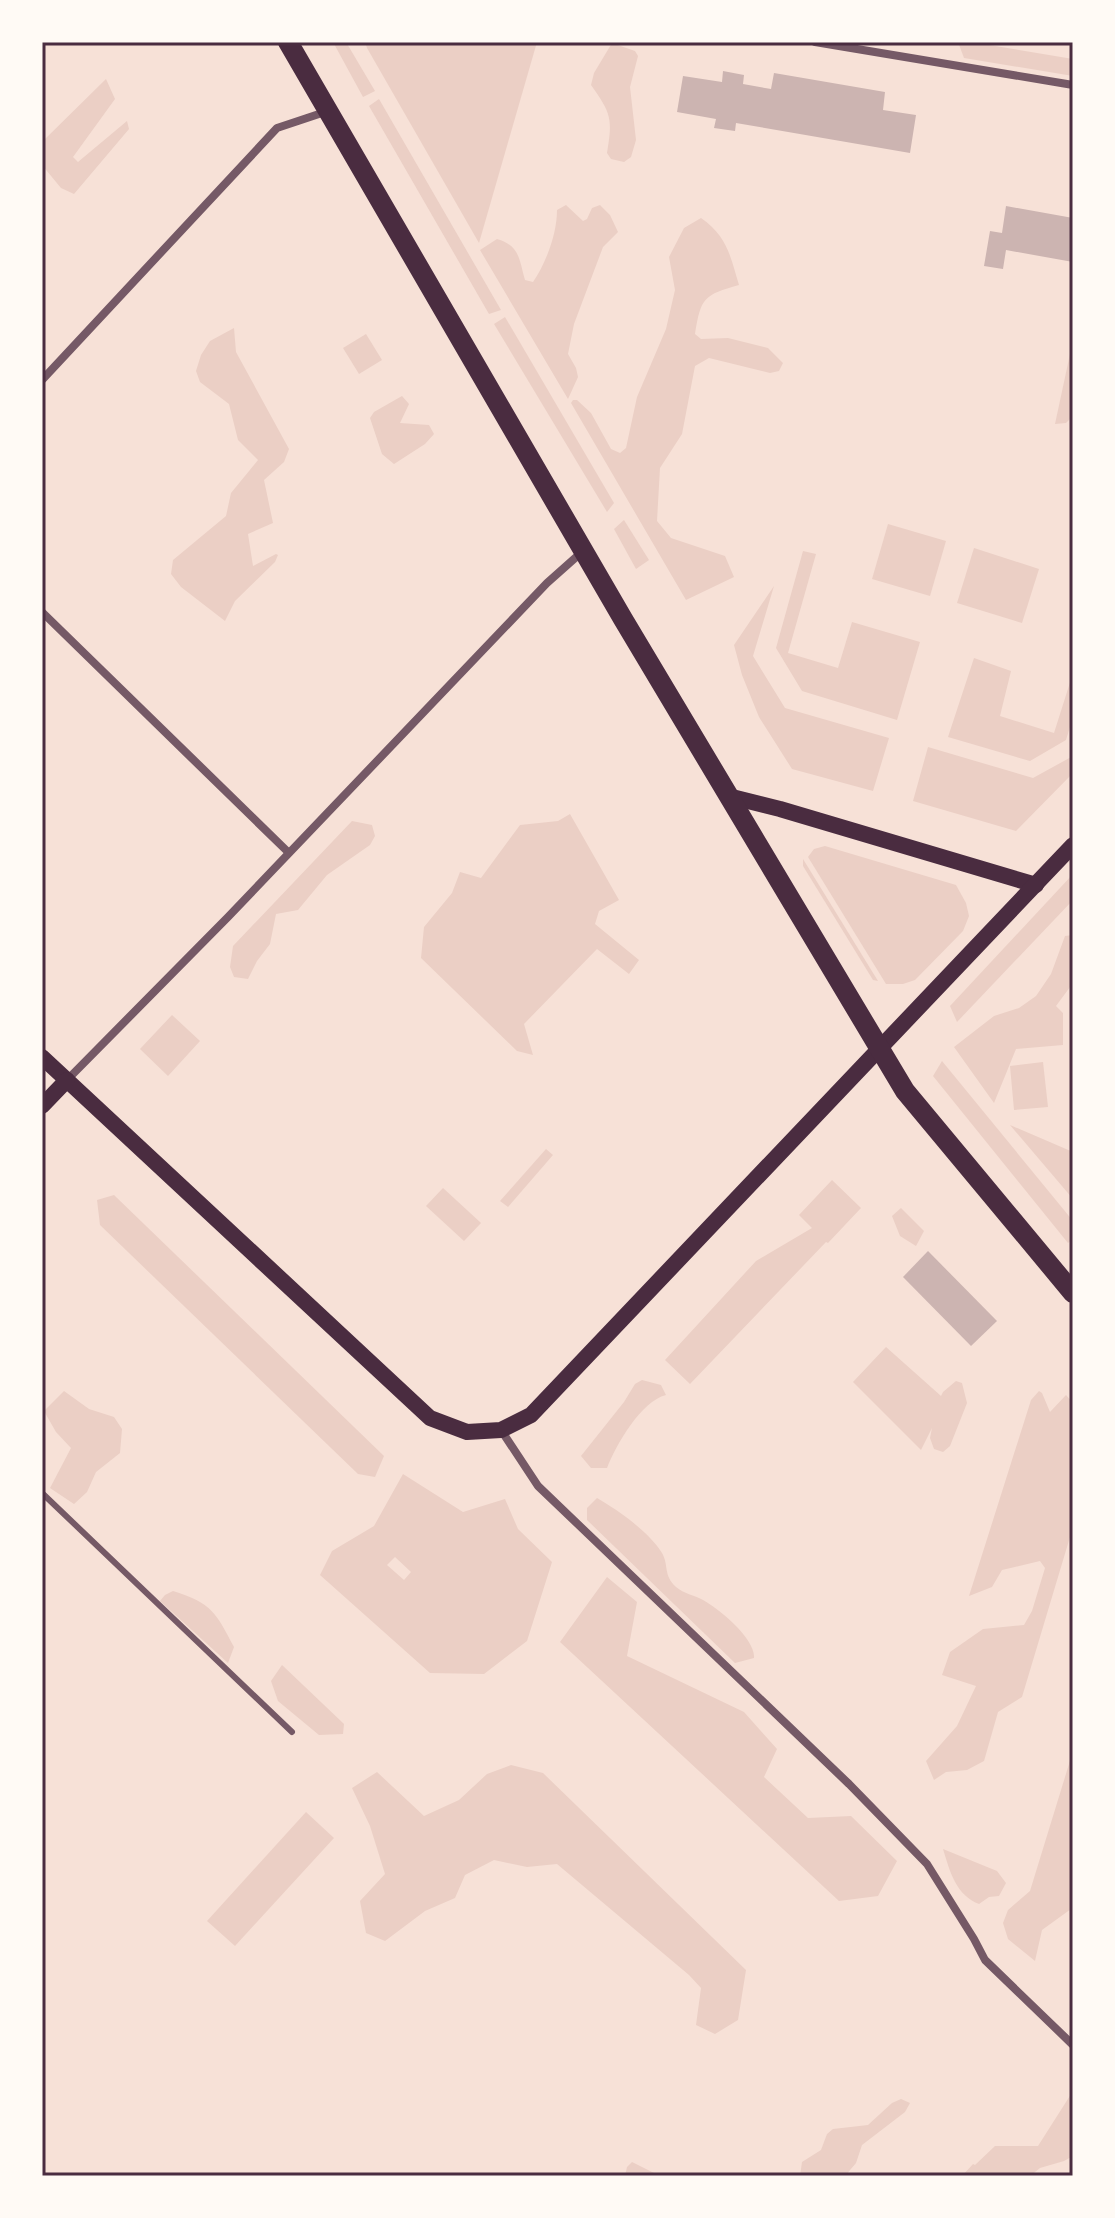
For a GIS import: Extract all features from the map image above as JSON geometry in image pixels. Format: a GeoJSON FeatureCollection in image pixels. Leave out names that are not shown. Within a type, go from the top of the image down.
{"type":"FeatureCollection","features":[{"type":"Feature","properties":{"kind":"main road"},"geometry":{"type":"LineString","coordinates":[[288,42],[583,551],[905,1091],[1073,1293]]}},
{"type":"Feature","properties":{"kind":"main road"},"geometry":{"type":"LineString","coordinates":[[728,796],[1036,885]]}},
{"type":"Feature","properties":{"kind":"main road"},"geometry":{"type":"LineString","coordinates":[[42,1057],[430,1418],[467,1432],[501,1430],[531,1415],[1073,845]]}},
{"type":"Feature","properties":{"kind":"main road"},"geometry":{"type":"LineString","coordinates":[[42,1106],[67,1080]]}},
{"type":"Feature","properties":{"kind":"street"},"geometry":{"type":"LineString","coordinates":[[815,42],[1073,85]]}},
{"type":"Feature","properties":{"kind":"street"},"geometry":{"type":"LineString","coordinates":[[42,380],[277,128],[329,111]]}},
{"type":"Feature","properties":{"kind":"street"},"geometry":{"type":"LineString","coordinates":[[67,1080],[537,594],[583,551]]}},
{"type":"Feature","properties":{"kind":"street"},"geometry":{"type":"LineString","coordinates":[[42,612],[288,852]]}},
{"type":"Feature","properties":{"kind":"street"},"geometry":{"type":"LineString","coordinates":[[501,1430],[538,1486],[841,1777],[927,1864],[985,1960],[1073,2045]]}},
{"type":"Feature","properties":{"kind":"lane"},"geometry":{"type":"LineString","coordinates":[[42,1493],[292,1732]]}},
{"type":"Feature","properties":{"kind":"shaded area"},"geometry":{"type":"Polygon","coordinates":[[[333,42],[346,42],[375,91],[363,97],[333,42]]]}},
{"type":"Feature","properties":{"kind":"shaded area"},"geometry":{"type":"Polygon","coordinates":[[[365,42],[537,42],[479,243],[367,48],[365,42]]]}},
{"type":"Feature","properties":{"kind":"shaded area"},"geometry":{"type":"Polygon","coordinates":[[[958,42],[1073,59],[1073,76],[964,58],[958,42]]]}},
{"type":"Feature","properties":{"kind":"shaded area"},"geometry":{"type":"Polygon","coordinates":[[[612,43],[635,51],[638,56],[630,87],[636,140],[631,157],[624,162],[611,159],[607,153],[609,117],[591,85],[594,73],[612,43]]]}},
{"type":"Feature","properties":{"kind":"shaded area"},"geometry":{"type":"Polygon","coordinates":[[[106,79],[115,99],[73,157],[78,162],[127,121],[129,129],[74,194],[61,188],[42,165],[42,142],[106,79]]]}},
{"type":"Feature","properties":{"kind":"shaded area"},"geometry":{"type":"Polygon","coordinates":[[[379,99],[501,310],[489,314],[369,106],[379,99]]]}},
{"type":"Feature","properties":{"kind":"shaded area"},"geometry":{"type":"Polygon","coordinates":[[[566,205],[583,221],[592,208],[600,205],[610,215],[618,232],[603,247],[574,324],[568,354],[578,377],[568,399],[480,250],[497,239],[510,245],[517,254],[525,280],[533,282],[550,248],[557,210],[566,205]]]}},
{"type":"Feature","properties":{"kind":"shaded area"},"geometry":{"type":"Polygon","coordinates":[[[701,218],[722,239],[739,285],[706,299],[699,312],[695,334],[701,339],[728,338],[768,348],[783,363],[779,371],[770,373],[709,358],[695,366],[682,434],[660,468],[657,521],[671,538],[725,556],[734,577],[686,600],[571,403],[577,400],[591,413],[611,449],[620,453],[626,448],[637,397],[666,329],[675,290],[669,257],[684,228],[701,218]]]}},
{"type":"Feature","properties":{"kind":"shaded area"},"geometry":{"type":"Polygon","coordinates":[[[505,317],[614,503],[607,512],[494,324],[505,317]]]}},
{"type":"Feature","properties":{"kind":"shaded area"},"geometry":{"type":"Polygon","coordinates":[[[234,328],[236,352],[289,449],[284,462],[264,480],[273,523],[248,534],[253,566],[278,555],[275,562],[235,601],[225,621],[181,587],[171,574],[173,560],[226,516],[231,493],[258,460],[238,440],[229,404],[200,382],[196,371],[210,341],[234,328]]]}},
{"type":"Feature","properties":{"kind":"shaded area"},"geometry":{"type":"Polygon","coordinates":[[[366,334],[382,360],[359,374],[343,348],[366,334]]]}},
{"type":"Feature","properties":{"kind":"shaded area"},"geometry":{"type":"Polygon","coordinates":[[[1073,340],[1073,416],[1066,423],[1055,424],[1073,340]]]}},
{"type":"Feature","properties":{"kind":"shaded area"},"geometry":{"type":"Polygon","coordinates":[[[402,396],[409,404],[400,423],[429,425],[434,434],[425,444],[394,464],[382,454],[370,418],[374,412],[402,396]]]}},
{"type":"Feature","properties":{"kind":"shaded area"},"geometry":{"type":"Polygon","coordinates":[[[624,520],[649,560],[636,569],[614,529],[624,520]]]}},
{"type":"Feature","properties":{"kind":"shaded area"},"geometry":{"type":"Polygon","coordinates":[[[888,524],[946,541],[930,596],[872,579],[888,524]]]}},
{"type":"Feature","properties":{"kind":"shaded area"},"geometry":{"type":"Polygon","coordinates":[[[974,548],[1039,569],[1022,623],[957,603],[974,548]]]}},
{"type":"Feature","properties":{"kind":"shaded area"},"geometry":{"type":"Polygon","coordinates":[[[803,551],[816,554],[788,653],[838,668],[852,622],[920,642],[897,720],[802,691],[776,648],[803,551]]]}},
{"type":"Feature","properties":{"kind":"shaded area"},"geometry":{"type":"Polygon","coordinates":[[[774,586],[753,656],[785,708],[889,738],[873,791],[792,769],[759,717],[734,645],[774,586]]]}},
{"type":"Feature","properties":{"kind":"shaded area"},"geometry":{"type":"Polygon","coordinates":[[[974,658],[1011,671],[1000,716],[1054,733],[1073,673],[1073,717],[1066,740],[1030,761],[948,737],[974,658]]]}},
{"type":"Feature","properties":{"kind":"shaded area"},"geometry":{"type":"Polygon","coordinates":[[[928,747],[1033,778],[1073,756],[1073,773],[1016,831],[913,801],[928,747]]]}},
{"type":"Feature","properties":{"kind":"shaded area"},"geometry":{"type":"Polygon","coordinates":[[[570,814],[619,900],[599,911],[595,924],[639,960],[629,974],[597,949],[524,1024],[533,1055],[517,1051],[421,958],[424,927],[452,893],[460,872],[481,878],[520,825],[558,821],[570,814]]]}},
{"type":"Feature","properties":{"kind":"shaded area"},"geometry":{"type":"Polygon","coordinates":[[[352,821],[372,825],[375,836],[370,845],[327,875],[298,910],[276,914],[270,944],[248,979],[234,977],[230,967],[233,946],[352,821]]]}},
{"type":"Feature","properties":{"kind":"shaded area"},"geometry":{"type":"Polygon","coordinates":[[[825,846],[956,885],[969,916],[963,931],[915,980],[886,984],[808,857],[814,849],[825,846]]]}},
{"type":"Feature","properties":{"kind":"shaded area"},"geometry":{"type":"Polygon","coordinates":[[[803,859],[878,981],[873,980],[803,866],[803,859]]]}},
{"type":"Feature","properties":{"kind":"shaded area"},"geometry":{"type":"Polygon","coordinates":[[[1073,874],[1073,900],[957,1022],[950,1006],[1073,874]]]}},
{"type":"Feature","properties":{"kind":"shaded area"},"geometry":{"type":"Polygon","coordinates":[[[1073,935],[1073,983],[1056,1006],[1063,1013],[1063,1045],[1016,1049],[994,1103],[954,1047],[994,1016],[1019,1008],[1036,996],[1051,974],[1065,936],[1073,935]]]}},
{"type":"Feature","properties":{"kind":"shaded area"},"geometry":{"type":"Polygon","coordinates":[[[172,1015],[200,1041],[168,1076],[140,1049],[172,1015]]]}},
{"type":"Feature","properties":{"kind":"shaded area"},"geometry":{"type":"Polygon","coordinates":[[[942,1061],[1073,1221],[1073,1239],[1068,1243],[933,1076],[942,1061]]]}},
{"type":"Feature","properties":{"kind":"shaded area"},"geometry":{"type":"Polygon","coordinates":[[[1043,1062],[1048,1107],[1014,1110],[1010,1066],[1043,1062]]]}},
{"type":"Feature","properties":{"kind":"shaded area"},"geometry":{"type":"Polygon","coordinates":[[[1010,1125],[1073,1152],[1073,1199],[1010,1125]]]}},
{"type":"Feature","properties":{"kind":"shaded area"},"geometry":{"type":"Polygon","coordinates":[[[546,1149],[553,1155],[508,1207],[500,1201],[546,1149]]]}},
{"type":"Feature","properties":{"kind":"shaded area"},"geometry":{"type":"Polygon","coordinates":[[[832,1180],[861,1208],[690,1384],[665,1360],[756,1261],[812,1228],[799,1215],[832,1180]]]}},
{"type":"Feature","properties":{"kind":"shaded area"},"geometry":{"type":"Polygon","coordinates":[[[443,1188],[481,1223],[464,1241],[426,1206],[443,1188]]]}},
{"type":"Feature","properties":{"kind":"shaded area"},"geometry":{"type":"Polygon","coordinates":[[[114,1195],[384,1456],[375,1477],[358,1474],[100,1225],[97,1200],[114,1195]]]}},
{"type":"Feature","properties":{"kind":"shaded area"},"geometry":{"type":"Polygon","coordinates":[[[901,1208],[924,1231],[916,1246],[900,1236],[892,1216],[901,1208]]]}},
{"type":"Feature","properties":{"kind":"shaded area"},"geometry":{"type":"Polygon","coordinates":[[[886,1347],[941,1396],[956,1381],[962,1383],[967,1403],[950,1446],[943,1452],[934,1449],[930,1438],[932,1428],[921,1450],[853,1382],[886,1347]]]}},
{"type":"Feature","properties":{"kind":"shaded area"},"geometry":{"type":"Polygon","coordinates":[[[642,1380],[661,1385],[666,1395],[639,1415],[623,1436],[607,1468],[591,1468],[581,1456],[635,1384],[642,1380]]]}},
{"type":"Feature","properties":{"kind":"shaded area"},"geometry":{"type":"Polygon","coordinates":[[[64,1391],[89,1409],[114,1417],[122,1429],[120,1453],[96,1472],[87,1492],[74,1504],[50,1488],[71,1448],[56,1432],[44,1411],[64,1391]]]}},
{"type":"Feature","properties":{"kind":"shaded area"},"geometry":{"type":"Polygon","coordinates":[[[1039,1391],[1050,1412],[1066,1395],[1073,1403],[1073,1527],[1022,1697],[998,1712],[984,1761],[967,1770],[946,1772],[934,1780],[926,1761],[957,1726],[976,1686],[942,1675],[950,1652],[983,1629],[1024,1625],[1032,1611],[1045,1568],[1040,1561],[1002,1570],[992,1587],[969,1596],[1031,1400],[1039,1391]]]}},
{"type":"Feature","properties":{"kind":"shaded area"},"geometry":{"type":"Polygon","coordinates":[[[403,1474],[463,1512],[505,1499],[518,1529],[552,1562],[527,1641],[484,1674],[430,1673],[320,1575],[332,1551],[374,1526],[403,1474]],[[395,1557],[387,1565],[404,1580],[411,1572],[395,1557]]]}},
{"type":"Feature","properties":{"kind":"shaded area"},"geometry":{"type":"Polygon","coordinates":[[[597,1498],[649,1537],[662,1553],[672,1583],[710,1604],[726,1617],[743,1633],[754,1658],[735,1663],[587,1520],[587,1508],[597,1498]]]}},
{"type":"Feature","properties":{"kind":"shaded area"},"geometry":{"type":"Polygon","coordinates":[[[607,1577],[637,1602],[627,1656],[744,1712],[777,1749],[764,1777],[808,1818],[851,1816],[897,1861],[878,1896],[839,1901],[560,1642],[607,1577]]]}},
{"type":"Feature","properties":{"kind":"shaded area"},"geometry":{"type":"Polygon","coordinates":[[[173,1591],[205,1605],[217,1618],[234,1647],[228,1663],[160,1601],[173,1591]]]}},
{"type":"Feature","properties":{"kind":"shaded area"},"geometry":{"type":"Polygon","coordinates":[[[282,1665],[344,1724],[343,1734],[319,1735],[278,1701],[271,1681],[282,1665]]]}},
{"type":"Feature","properties":{"kind":"shaded area"},"geometry":{"type":"Polygon","coordinates":[[[1073,1751],[1073,1919],[1071,1909],[1042,1930],[1035,1961],[1008,1939],[1003,1923],[1008,1910],[1030,1891],[1073,1751]]]}},
{"type":"Feature","properties":{"kind":"shaded area"},"geometry":{"type":"Polygon","coordinates":[[[511,1765],[543,1773],[746,1970],[738,2020],[715,2034],[696,2025],[701,1988],[557,1864],[527,1867],[494,1860],[465,1875],[455,1898],[425,1911],[385,1941],[366,1933],[360,1901],[385,1874],[370,1826],[352,1788],[377,1772],[424,1816],[459,1800],[487,1774],[511,1765]]]}},
{"type":"Feature","properties":{"kind":"shaded area"},"geometry":{"type":"Polygon","coordinates":[[[306,1812],[334,1838],[235,1946],[207,1921],[306,1812]]]}},
{"type":"Feature","properties":{"kind":"shaded area"},"geometry":{"type":"Polygon","coordinates":[[[943,1849],[997,1871],[1006,1883],[999,1896],[989,1897],[979,1904],[965,1895],[951,1874],[943,1849]]]}},
{"type":"Feature","properties":{"kind":"shaded area"},"geometry":{"type":"Polygon","coordinates":[[[1073,2091],[1073,2156],[1040,2168],[1030,2176],[962,2176],[995,2146],[1038,2146],[1073,2091]]]}},
{"type":"Feature","properties":{"kind":"shaded area"},"geometry":{"type":"Polygon","coordinates":[[[901,2099],[910,2103],[905,2112],[862,2145],[856,2163],[845,2176],[800,2176],[802,2162],[821,2150],[827,2134],[833,2129],[868,2125],[892,2103],[901,2099]]]}},
{"type":"Feature","properties":{"kind":"shaded area"},"geometry":{"type":"Polygon","coordinates":[[[632,2162],[660,2176],[625,2176],[632,2162]]]}},
{"type":"Feature","properties":{"kind":"building"},"geometry":{"type":"Polygon","coordinates":[[[723,71],[744,75],[743,84],[771,89],[774,73],[885,92],[883,110],[916,115],[910,153],[736,123],[735,131],[714,128],[716,119],[677,112],[683,76],[722,82],[723,71]]]}},
{"type":"Feature","properties":{"kind":"building"},"geometry":{"type":"Polygon","coordinates":[[[1006,206],[1073,218],[1073,262],[1006,250],[1003,269],[984,266],[990,231],[1002,233],[1006,206]]]}},
{"type":"Feature","properties":{"kind":"building"},"geometry":{"type":"Polygon","coordinates":[[[928,1251],[997,1321],[971,1346],[903,1277],[928,1251]]]}}]}
